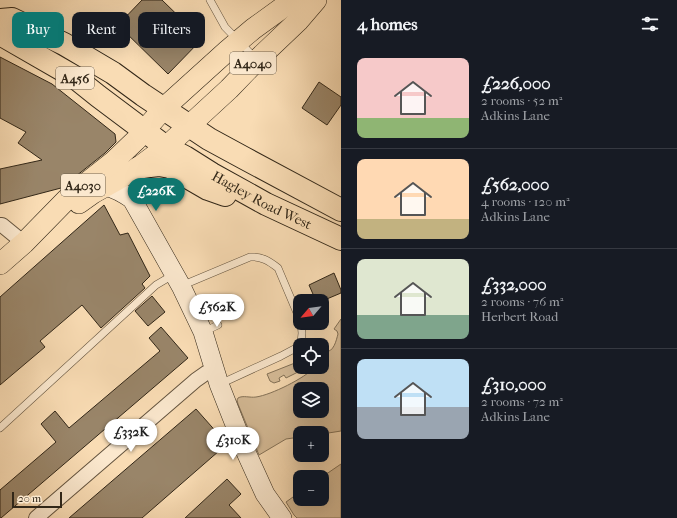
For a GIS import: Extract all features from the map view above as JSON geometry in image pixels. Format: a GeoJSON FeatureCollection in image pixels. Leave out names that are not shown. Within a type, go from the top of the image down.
{"type":"FeatureCollection","features":[{"type":"Feature","properties":{"kind":"highway","name":"A456"},"geometry":{"type":"LineString","coordinates":[[0,20],[12,19],[64,44],[113,73],[164,108]]}},
{"type":"Feature","properties":{"kind":"highway","name":"A456"},"geometry":{"type":"LineString","coordinates":[[0,34],[73,76],[145,130]]}},
{"type":"Feature","properties":{"kind":"highway","name":"Hagley Road West"},"geometry":{"type":"LineString","coordinates":[[164,108],[178,136],[185,157],[266,204],[341,239]]}},
{"type":"Feature","properties":{"kind":"highway","name":"Hagley Road West"},"geometry":{"type":"LineString","coordinates":[[145,130],[178,136],[210,139],[341,210]]}},
{"type":"Feature","properties":{"kind":"highway","name":"A456"},"geometry":{"type":"LineString","coordinates":[[138,168],[159,165],[170,167],[208,189],[226,196],[266,204]]}},
{"type":"Feature","properties":{"kind":"main road","name":"A4040"},"geometry":{"type":"LineString","coordinates":[[145,130],[164,108],[238,41],[293,0]]}},
{"type":"Feature","properties":{"kind":"main road","name":"A4040"},"geometry":{"type":"LineString","coordinates":[[178,136],[298,21],[316,0]]}},
{"type":"Feature","properties":{"kind":"main road","name":"A4030"},"geometry":{"type":"LineString","coordinates":[[0,264],[24,243],[70,196],[113,162],[145,130]]}},
{"type":"Feature","properties":{"kind":"main road","name":"A4030"},"geometry":{"type":"LineString","coordinates":[[24,243],[93,193],[138,168],[178,136]]}},
{"type":"Feature","properties":{"kind":"street"},"geometry":{"type":"LineString","coordinates":[[106,186],[115,189],[132,199],[178,280],[210,328],[216,377],[245,450],[265,494],[282,518]]}},
{"type":"Feature","properties":{"kind":"street"},"geometry":{"type":"LineString","coordinates":[[0,225],[24,243]]}},
{"type":"Feature","properties":{"kind":"street"},"geometry":{"type":"LineString","coordinates":[[36,518],[196,380],[206,373],[216,377]]}},
{"type":"Feature","properties":{"kind":"lane"},"geometry":{"type":"LineString","coordinates":[[211,0],[225,27],[257,60]]}},
{"type":"Feature","properties":{"kind":"lane"},"geometry":{"type":"LineString","coordinates":[[0,428],[156,285],[178,280],[250,257],[255,257],[271,262],[278,268],[293,303]]}},
{"type":"Feature","properties":{"kind":"lane"},"geometry":{"type":"LineString","coordinates":[[216,377],[281,356],[296,348],[301,343],[302,330]]}},
{"type":"Feature","properties":{"kind":"shaded area"},"geometry":{"type":"Polygon","coordinates":[[[341,319],[341,431],[329,433],[329,426],[293,426],[293,438],[286,439],[259,455],[238,404],[238,398],[262,396],[279,390],[293,383],[293,418],[329,418],[329,382],[294,382],[306,374],[329,374],[329,351],[334,346],[338,334],[334,329],[341,319]]]}},
{"type":"Feature","properties":{"kind":"shaded area"},"geometry":{"type":"Polygon","coordinates":[[[293,364],[294,374],[286,378],[284,375],[279,378],[280,381],[274,383],[270,381],[267,374],[293,364]]]}},
{"type":"Feature","properties":{"kind":"shaded area"},"geometry":{"type":"Polygon","coordinates":[[[341,464],[341,518],[297,518],[286,502],[293,497],[293,506],[329,506],[329,472],[341,464]]]}},
{"type":"Feature","properties":{"kind":"building"},"geometry":{"type":"Polygon","coordinates":[[[142,0],[162,0],[174,12],[138,12],[138,45],[130,37],[130,12],[142,0]]]}},
{"type":"Feature","properties":{"kind":"building"},"geometry":{"type":"Polygon","coordinates":[[[141,48],[193,48],[168,74],[141,48]]]}},
{"type":"Feature","properties":{"kind":"building"},"geometry":{"type":"Polygon","coordinates":[[[0,57],[52,84],[115,134],[116,142],[105,153],[61,188],[0,204],[0,169],[42,160],[18,143],[26,132],[0,118],[0,57]]]}},
{"type":"Feature","properties":{"kind":"building"},"geometry":{"type":"Polygon","coordinates":[[[319,82],[341,97],[341,105],[327,125],[302,108],[319,82]]]}},
{"type":"Feature","properties":{"kind":"building"},"geometry":{"type":"Polygon","coordinates":[[[104,205],[120,235],[128,233],[150,276],[142,284],[145,288],[101,328],[82,305],[40,341],[45,347],[0,385],[0,297],[104,205]]]}},
{"type":"Feature","properties":{"kind":"building"},"geometry":{"type":"Polygon","coordinates":[[[334,273],[341,293],[329,298],[329,294],[313,294],[309,285],[334,273]]]}},
{"type":"Feature","properties":{"kind":"building"},"geometry":{"type":"Polygon","coordinates":[[[152,296],[165,312],[148,326],[135,311],[152,296]]]}},
{"type":"Feature","properties":{"kind":"building"},"geometry":{"type":"Polygon","coordinates":[[[161,327],[188,358],[0,518],[0,490],[56,442],[41,424],[55,411],[69,428],[160,351],[149,338],[161,327]]]}},
{"type":"Feature","properties":{"kind":"building"},"geometry":{"type":"Polygon","coordinates":[[[196,409],[227,444],[142,518],[69,518],[196,409]]]}},
{"type":"Feature","properties":{"kind":"building"},"geometry":{"type":"Polygon","coordinates":[[[227,479],[241,494],[229,505],[241,518],[185,518],[227,479]]]}}]}
